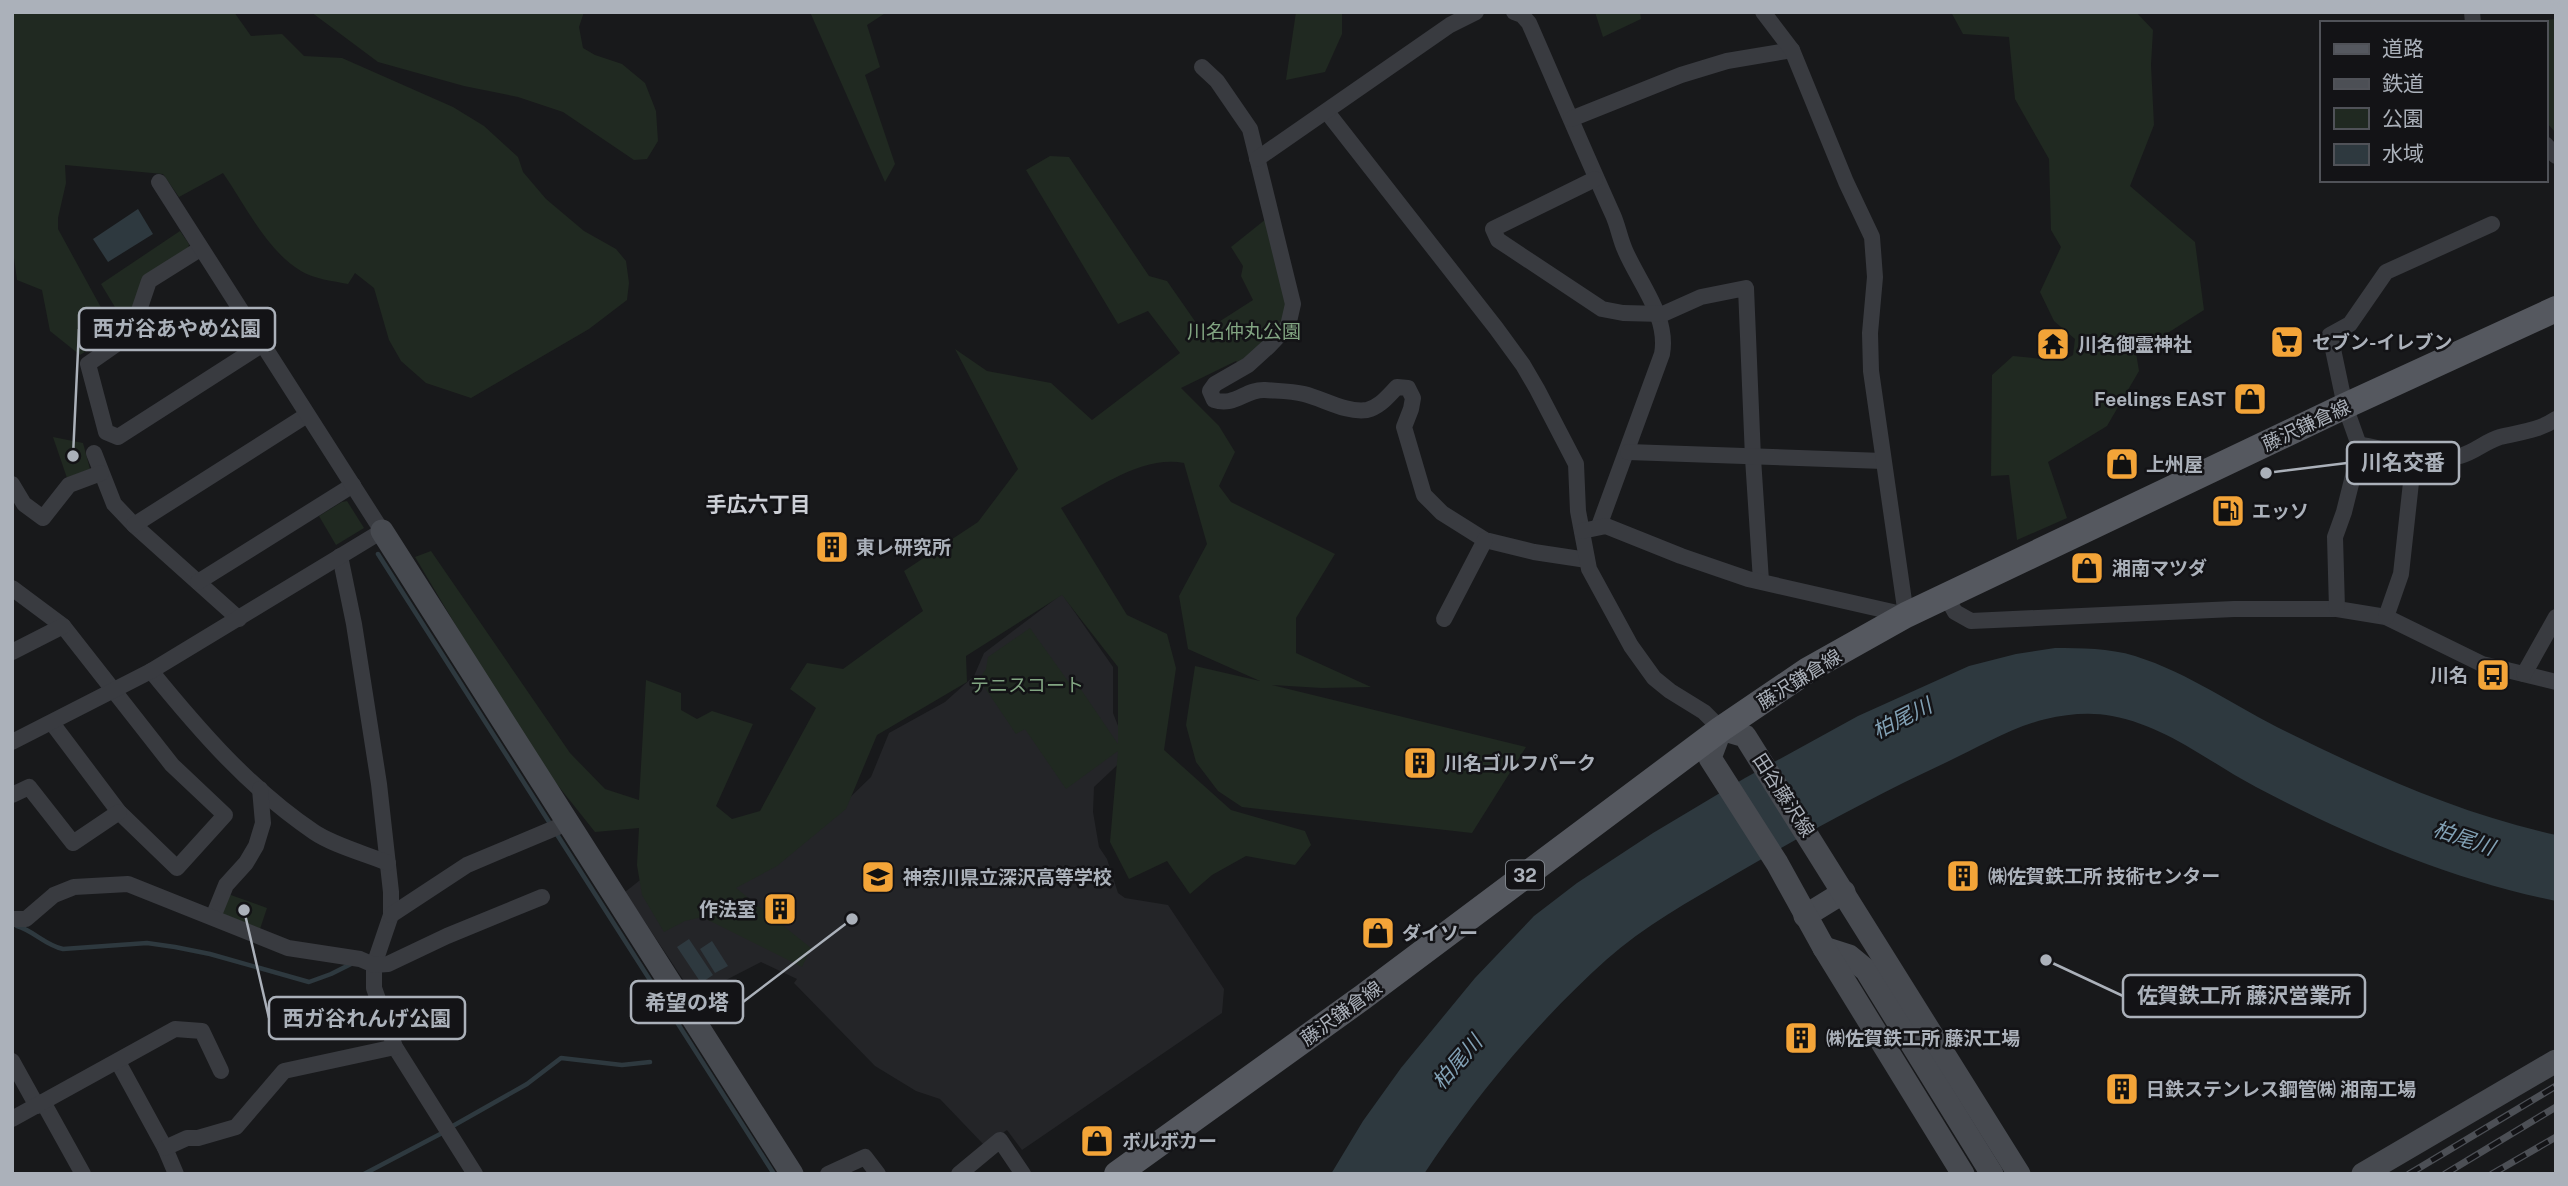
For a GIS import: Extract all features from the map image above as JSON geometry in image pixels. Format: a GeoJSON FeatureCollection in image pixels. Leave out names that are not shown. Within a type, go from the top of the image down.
{"type":"FeatureCollection","features":[{"type":"Feature","properties":{"kind":"main road","name":"藤沢鎌倉線"},"geometry":{"type":"LineString","coordinates":[[1117,1174],[1363,997],[1721,729],[1808,670],[1906,615],[2345,406],[2556,309]]}},
{"type":"Feature","properties":{"kind":"street"},"geometry":{"type":"LineString","coordinates":[[1257,159],[1450,25],[1476,12]]}},
{"type":"Feature","properties":{"kind":"street"},"geometry":{"type":"LineString","coordinates":[[1514,12],[1522,15],[1529,23],[1595,179],[1614,217],[1625,249],[1657,313],[1665,340],[1628,452],[1599,526]]}},
{"type":"Feature","properties":{"kind":"street"},"geometry":{"type":"LineString","coordinates":[[1582,531],[1599,526],[1606,527],[1748,579],[1906,615],[1871,371],[1870,333],[1875,277],[1872,237],[1792,50],[1763,12]]}},
{"type":"Feature","properties":{"kind":"street"},"geometry":{"type":"LineString","coordinates":[[1571,119],[1681,75],[1727,61],[1792,50]]}},
{"type":"Feature","properties":{"kind":"street"},"geometry":{"type":"LineString","coordinates":[[1202,67],[1217,81],[1250,130],[1293,304],[1287,326],[1269,346],[1248,365],[1214,384],[1210,391],[1214,400],[1223,403],[1238,400],[1248,392],[1261,390],[1302,394],[1354,410],[1370,410],[1384,402],[1397,387],[1408,388],[1413,398],[1404,427],[1424,495],[1442,513],[1485,540],[1587,561]]}},
{"type":"Feature","properties":{"kind":"street"},"geometry":{"type":"LineString","coordinates":[[1327,112],[1523,365],[1576,464],[1582,531],[1592,578],[1631,646],[1654,678],[1704,712],[1721,729],[1710,758],[1777,863],[1824,948],[1963,1174]]}},
{"type":"Feature","properties":{"kind":"street"},"geometry":{"type":"LineString","coordinates":[[1595,179],[1493,229],[1498,240],[1602,309],[1623,313],[1664,314],[1701,297],[1746,288],[1761,581]]}},
{"type":"Feature","properties":{"kind":"street"},"geometry":{"type":"LineString","coordinates":[[159,182],[792,1174]]}},
{"type":"Feature","properties":{"kind":"street"},"geometry":{"type":"LineString","coordinates":[[2337,609],[2334,537],[2344,512],[2358,457],[2358,444],[2345,406],[2330,335],[2350,324],[2386,272],[2492,224]]}},
{"type":"Feature","properties":{"kind":"street"},"geometry":{"type":"LineString","coordinates":[[201,249],[149,281],[131,334],[88,364],[106,432],[118,437],[263,344]]}},
{"type":"Feature","properties":{"kind":"street"},"geometry":{"type":"LineString","coordinates":[[134,525],[307,415]]}},
{"type":"Feature","properties":{"kind":"street"},"geometry":{"type":"LineString","coordinates":[[2358,444],[2442,458],[2464,455],[2494,439],[2531,432],[2556,419]]}},
{"type":"Feature","properties":{"kind":"street"},"geometry":{"type":"LineString","coordinates":[[1628,452],[1883,461]]}},
{"type":"Feature","properties":{"kind":"street"},"geometry":{"type":"LineString","coordinates":[[94,453],[114,504],[239,619]]}},
{"type":"Feature","properties":{"kind":"street"},"geometry":{"type":"LineString","coordinates":[[2386,617],[2401,574],[2414,455]]}},
{"type":"Feature","properties":{"kind":"street"},"geometry":{"type":"LineString","coordinates":[[12,484],[24,504],[43,518],[69,485],[101,473]]}},
{"type":"Feature","properties":{"kind":"street"},"geometry":{"type":"LineString","coordinates":[[198,582],[353,485]]}},
{"type":"Feature","properties":{"kind":"street"},"geometry":{"type":"LineString","coordinates":[[12,742],[151,671],[382,531]]}},
{"type":"Feature","properties":{"kind":"street"},"geometry":{"type":"LineString","coordinates":[[1444,619],[1485,540]]}},
{"type":"Feature","properties":{"kind":"street"},"geometry":{"type":"LineString","coordinates":[[340,556],[354,624],[388,863],[391,915],[374,965],[377,997],[395,1047],[475,1174]]}},
{"type":"Feature","properties":{"kind":"street"},"geometry":{"type":"LineString","coordinates":[[12,588],[63,626],[172,765],[225,815],[177,868],[119,812],[52,723]]}},
{"type":"Feature","properties":{"kind":"street"},"geometry":{"type":"LineString","coordinates":[[1946,597],[1955,612],[1971,621],[2234,610],[2337,609],[2386,617],[2482,664],[2556,682]]}},
{"type":"Feature","properties":{"kind":"street"},"geometry":{"type":"LineString","coordinates":[[2524,674],[2556,617]]}},
{"type":"Feature","properties":{"kind":"street"},"geometry":{"type":"LineString","coordinates":[[12,652],[63,626]]}},
{"type":"Feature","properties":{"kind":"street"},"geometry":{"type":"LineString","coordinates":[[151,671],[202,734],[260,789],[316,834],[388,863]]}},
{"type":"Feature","properties":{"kind":"street","name":"田谷藤沢線"},"geometry":{"type":"LineString","coordinates":[[1721,729],[1745,736],[1814,842],[2019,1174]]}},
{"type":"Feature","properties":{"kind":"street"},"geometry":{"type":"LineString","coordinates":[[12,794],[29,787],[73,843],[119,812]]}},
{"type":"Feature","properties":{"kind":"street"},"geometry":{"type":"LineString","coordinates":[[213,917],[226,885],[246,863],[256,846],[263,823],[260,789]]}},
{"type":"Feature","properties":{"kind":"street"},"geometry":{"type":"LineString","coordinates":[[391,915],[467,865],[567,823]]}},
{"type":"Feature","properties":{"kind":"street"},"geometry":{"type":"LineString","coordinates":[[12,919],[26,919],[54,895],[74,887],[128,884],[288,948],[360,959],[374,965],[388,964],[447,936],[542,897]]}},
{"type":"Feature","properties":{"kind":"street"},"geometry":{"type":"LineString","coordinates":[[1805,916],[1850,900],[1866,970]]}},
{"type":"Feature","properties":{"kind":"street"},"geometry":{"type":"LineString","coordinates":[[1824,948],[1849,956],[1866,970],[1992,1174]]}},
{"type":"Feature","properties":{"kind":"street"},"geometry":{"type":"LineString","coordinates":[[12,1119],[175,1029],[202,1031],[221,1071]]}},
{"type":"Feature","properties":{"kind":"street"},"geometry":{"type":"LineString","coordinates":[[165,1148],[187,1138],[198,1138],[236,1127],[284,1071],[395,1047]]}},
{"type":"Feature","properties":{"kind":"street"},"geometry":{"type":"LineString","coordinates":[[12,1061],[83,1174]]}},
{"type":"Feature","properties":{"kind":"street"},"geometry":{"type":"LineString","coordinates":[[2363,1174],[2556,1061]]}},
{"type":"Feature","properties":{"kind":"street"},"geometry":{"type":"LineString","coordinates":[[118,1062],[165,1148],[176,1174]]}},
{"type":"Feature","properties":{"kind":"street"},"geometry":{"type":"LineString","coordinates":[[959,1174],[1000,1140],[1023,1174]]}},
{"type":"Feature","properties":{"kind":"street"},"geometry":{"type":"LineString","coordinates":[[828,1174],[865,1157],[878,1174]]}},
{"type":"Feature","properties":{"kind":"shaded area","name":"神奈川県立深沢高等学校"},"geometry":{"type":"Polygon","coordinates":[[[1062,594],[1113,667],[1113,713],[1129,754],[1094,787],[1093,812],[1099,847],[1107,859],[1118,893],[1125,898],[1168,905],[1224,989],[1222,1013],[1022,1150],[1007,1130],[984,1145],[940,1099],[916,1091],[875,1066],[794,983],[797,979],[761,962],[696,999],[625,892],[663,862],[834,813],[871,777],[889,733],[945,702],[974,676],[984,653],[1062,594]]]}},
{"type":"Feature","properties":{"kind":"green space"},"geometry":{"type":"Polygon","coordinates":[[[12,12],[234,12],[251,36],[282,34],[304,56],[342,58],[453,107],[484,126],[518,157],[523,172],[546,199],[584,231],[616,249],[626,261],[629,283],[627,300],[589,329],[471,398],[426,383],[401,361],[389,340],[374,288],[355,273],[348,284],[312,276],[289,262],[267,239],[223,173],[179,197],[163,174],[65,165],[66,183],[58,229],[115,333],[80,355],[50,331],[42,290],[17,280],[12,243],[12,12]]]}},
{"type":"Feature","properties":{"kind":"green space"},"geometry":{"type":"Polygon","coordinates":[[[311,12],[584,12],[579,27],[583,48],[622,64],[645,83],[656,111],[658,141],[647,159],[634,160],[563,112],[518,97],[464,86],[378,62],[311,12]]]}},
{"type":"Feature","properties":{"kind":"green space"},"geometry":{"type":"Polygon","coordinates":[[[810,12],[887,12],[867,25],[880,67],[865,75],[895,164],[885,182],[810,12]]]}},
{"type":"Feature","properties":{"kind":"green space"},"geometry":{"type":"Polygon","coordinates":[[[1296,12],[1342,12],[1342,34],[1325,72],[1286,80],[1296,12]]]}},
{"type":"Feature","properties":{"kind":"green space"},"geometry":{"type":"Polygon","coordinates":[[[1595,12],[1640,12],[1641,19],[1603,37],[1595,12]]]}},
{"type":"Feature","properties":{"kind":"green space"},"geometry":{"type":"Polygon","coordinates":[[[1951,12],[2136,12],[2153,30],[2151,65],[2154,125],[2130,186],[2195,242],[2204,310],[2136,353],[2139,371],[2107,426],[2048,462],[2067,518],[2017,540],[2009,475],[1991,476],[1992,375],[2013,356],[2063,361],[2073,355],[2075,339],[2054,321],[2040,292],[2061,247],[2051,230],[2049,159],[2015,99],[2009,37],[1963,34],[1951,12]]]}},
{"type":"Feature","properties":{"kind":"green space"},"geometry":{"type":"Polygon","coordinates":[[[2556,19],[2556,133],[2547,123],[2547,21],[2536,21],[2556,19]]]}},
{"type":"Feature","properties":{"kind":"green space"},"geometry":{"type":"Polygon","coordinates":[[[1050,156],[1069,157],[1149,276],[1167,281],[1206,337],[1218,332],[1214,325],[1253,300],[1241,276],[1243,266],[1231,247],[1266,219],[1283,285],[1285,311],[1282,321],[1269,339],[1239,364],[1236,361],[1181,388],[1219,426],[1235,452],[1219,486],[1231,502],[1335,554],[1296,618],[1296,653],[1371,687],[1272,685],[1526,747],[1472,833],[1242,807],[1218,791],[1196,762],[1186,725],[1195,666],[1260,681],[1188,649],[1179,596],[1207,544],[1184,463],[1152,464],[1120,475],[1061,508],[1127,615],[1167,634],[1176,668],[1164,750],[1231,810],[1305,831],[1311,845],[1295,865],[1246,856],[1212,875],[1190,894],[1167,861],[1129,879],[1110,842],[1118,751],[1066,789],[1025,729],[1016,734],[979,679],[986,669],[988,657],[1030,628],[1075,691],[1080,688],[1118,744],[1118,667],[1062,595],[966,656],[967,682],[877,735],[846,809],[777,866],[736,888],[811,948],[802,967],[702,917],[685,921],[664,932],[642,895],[637,865],[639,828],[595,832],[532,753],[415,557],[431,551],[570,753],[605,789],[639,800],[646,680],[681,693],[681,710],[697,719],[712,711],[753,724],[716,806],[732,819],[760,811],[816,708],[790,689],[807,663],[843,669],[923,611],[904,571],[978,522],[1018,469],[955,349],[987,371],[1051,383],[1092,420],[1180,353],[1148,311],[1118,324],[1026,170],[1050,156]]]}},
{"type":"Feature","properties":{"kind":"green space"},"geometry":{"type":"Polygon","coordinates":[[[180,231],[189,244],[188,250],[142,278],[127,327],[101,284],[180,231]]]}},
{"type":"Feature","properties":{"kind":"green space"},"geometry":{"type":"Polygon","coordinates":[[[53,437],[83,443],[90,469],[67,478],[53,437]]]}},
{"type":"Feature","properties":{"kind":"green space"},"geometry":{"type":"Polygon","coordinates":[[[347,501],[364,528],[336,545],[319,516],[347,501]]]}},
{"type":"Feature","properties":{"kind":"green space"},"geometry":{"type":"Polygon","coordinates":[[[228,894],[267,908],[260,929],[220,913],[228,894]]]}},
{"type":"Feature","properties":{"kind":"water"},"geometry":{"type":"Polygon","coordinates":[[[138,209],[153,234],[108,262],[93,239],[138,209]]]}},
{"type":"Feature","properties":{"kind":"water","name":"柏尾川"},"geometry":{"type":"Polygon","coordinates":[[[2055,648],[2115,651],[2155,663],[2287,732],[2385,778],[2452,805],[2556,835],[2556,901],[2440,869],[2364,839],[2256,787],[2169,736],[2132,721],[2087,714],[2046,719],[1996,738],[1839,816],[1701,894],[1636,936],[1580,984],[1531,1035],[1486,1089],[1424,1174],[1331,1174],[1363,1121],[1401,1068],[1475,978],[1534,916],[1577,883],[1653,833],[1745,778],[1858,716],[1969,666],[2016,654],[2055,648]]]}},
{"type":"Feature","properties":{"kind":"water"},"geometry":{"type":"Polygon","coordinates":[[[689,939],[713,975],[701,983],[677,947],[689,939]]]}},
{"type":"Feature","properties":{"kind":"water"},"geometry":{"type":"Polygon","coordinates":[[[712,941],[728,966],[715,973],[700,949],[712,941]]]}},
{"type":"Feature","properties":{"kind":"waterway"},"geometry":{"type":"LineString","coordinates":[[378,554],[551,825]]}},
{"type":"Feature","properties":{"kind":"waterway"},"geometry":{"type":"LineString","coordinates":[[556,833],[774,1174]]}},
{"type":"Feature","properties":{"kind":"waterway"},"geometry":{"type":"LineString","coordinates":[[17,926],[63,949],[147,943],[210,954],[309,982],[351,964]]}},
{"type":"Feature","properties":{"kind":"waterway"},"geometry":{"type":"LineString","coordinates":[[451,1127],[527,1084],[561,1058],[622,1065],[650,1062]]}},
{"type":"Feature","properties":{"kind":"waterway"},"geometry":{"type":"LineString","coordinates":[[364,1174],[444,1132]]}},
{"type":"Feature","properties":{"kind":"railway"},"geometry":{"type":"LineString","coordinates":[[2409,1174],[2556,1086]]}},
{"type":"Feature","properties":{"kind":"railway"},"geometry":{"type":"LineString","coordinates":[[2445,1174],[2556,1107]]}},
{"type":"Feature","properties":{"kind":"railway"},"geometry":{"type":"LineString","coordinates":[[2492,1174],[2556,1137]]}},
{"type":"Feature","properties":{"kind":"place","name":"セブン-イレブン"},"geometry":{"type":"Point","coordinates":[2287,342]}},
{"type":"Feature","properties":{"kind":"place","name":"川名御霊神社"},"geometry":{"type":"Point","coordinates":[2053,344]}},
{"type":"Feature","properties":{"kind":"place","name":"Feelings EAST"},"geometry":{"type":"Point","coordinates":[2250,399]}},
{"type":"Feature","properties":{"kind":"place","name":"西ガ谷あやめ公園"},"geometry":{"type":"Point","coordinates":[73,456]}},
{"type":"Feature","properties":{"kind":"place","name":"上州屋"},"geometry":{"type":"Point","coordinates":[2122,464]}},
{"type":"Feature","properties":{"kind":"place","name":"川名交番"},"geometry":{"type":"Point","coordinates":[2266,473]}},
{"type":"Feature","properties":{"kind":"place","name":"エッソ"},"geometry":{"type":"Point","coordinates":[2228,511]}},
{"type":"Feature","properties":{"kind":"place","name":"東レ研究所"},"geometry":{"type":"Point","coordinates":[832,547]}},
{"type":"Feature","properties":{"kind":"place","name":"湘南マツダ"},"geometry":{"type":"Point","coordinates":[2087,568]}},
{"type":"Feature","properties":{"kind":"place","name":"川名"},"geometry":{"type":"Point","coordinates":[2493,675]}},
{"type":"Feature","properties":{"kind":"place","name":"川名ゴルフパーク"},"geometry":{"type":"Point","coordinates":[1420,763]}},
{"type":"Feature","properties":{"kind":"place","name":"㈱佐賀鉄工所 技術センター"},"geometry":{"type":"Point","coordinates":[1963,876]}},
{"type":"Feature","properties":{"kind":"place","name":"神奈川県立深沢高等学校"},"geometry":{"type":"Point","coordinates":[878,877]}},
{"type":"Feature","properties":{"kind":"place","name":"作法室"},"geometry":{"type":"Point","coordinates":[780,909]}},
{"type":"Feature","properties":{"kind":"place","name":"西ガ谷れんげ公園"},"geometry":{"type":"Point","coordinates":[244,910]}},
{"type":"Feature","properties":{"kind":"place","name":"希望の塔"},"geometry":{"type":"Point","coordinates":[852,919]}},
{"type":"Feature","properties":{"kind":"place","name":"ダイソー"},"geometry":{"type":"Point","coordinates":[1378,933]}},
{"type":"Feature","properties":{"kind":"place","name":"佐賀鉄工所 藤沢営業所"},"geometry":{"type":"Point","coordinates":[2046,960]}},
{"type":"Feature","properties":{"kind":"place","name":"㈱佐賀鉄工所 藤沢工場"},"geometry":{"type":"Point","coordinates":[1801,1038]}},
{"type":"Feature","properties":{"kind":"place","name":"日鉄ステンレス鋼管㈱ 湘南工場"},"geometry":{"type":"Point","coordinates":[2122,1089]}},
{"type":"Feature","properties":{"kind":"place","name":"ボルボカー"},"geometry":{"type":"Point","coordinates":[1097,1141]}},
{"type":"Feature","properties":{"kind":"district","name":"手広六丁目"},"geometry":{"type":"Point","coordinates":[758,504]}},
{"type":"Feature","properties":{"kind":"park label","name":"川名仲丸公園"},"geometry":{"type":"Point","coordinates":[1244,331]}},
{"type":"Feature","properties":{"kind":"park label","name":"テニスコート"},"geometry":{"type":"Point","coordinates":[1027,685]}}]}
